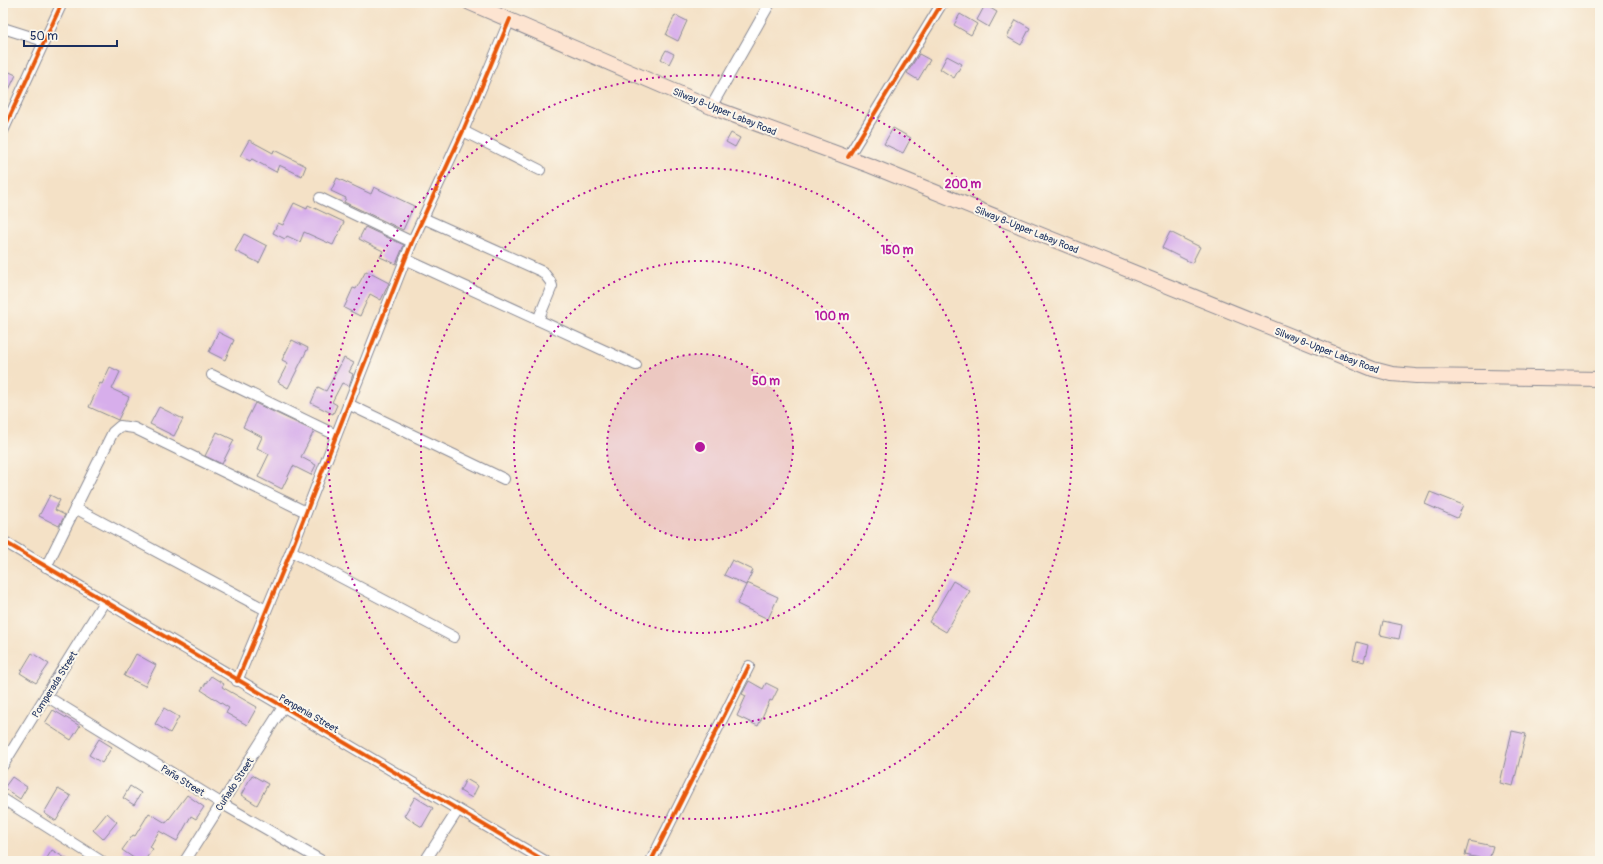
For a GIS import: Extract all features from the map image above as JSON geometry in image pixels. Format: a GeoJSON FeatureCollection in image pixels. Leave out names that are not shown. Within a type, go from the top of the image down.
{"type":"FeatureCollection","features":[{"type":"Feature","properties":{"kind":"main road","name":"Silway 8-Upper Labay Road"},"geometry":{"type":"LineString","coordinates":[[470,3],[711,107],[848,157],[1373,369],[1392,374],[1416,376],[1600,379]]}},
{"type":"Feature","properties":{"kind":"street"},"geometry":{"type":"LineString","coordinates":[[3,131],[62,3]]}},
{"type":"Feature","properties":{"kind":"street"},"geometry":{"type":"LineString","coordinates":[[711,107],[770,3]]}},
{"type":"Feature","properties":{"kind":"street"},"geometry":{"type":"LineString","coordinates":[[848,157],[942,3]]}},
{"type":"Feature","properties":{"kind":"street"},"geometry":{"type":"LineString","coordinates":[[237,681],[291,551],[412,242],[463,131],[510,20]]}},
{"type":"Feature","properties":{"kind":"street"},"geometry":{"type":"LineString","coordinates":[[3,28],[44,41]]}},
{"type":"Feature","properties":{"kind":"street"},"geometry":{"type":"LineString","coordinates":[[463,131],[540,170]]}},
{"type":"Feature","properties":{"kind":"street"},"geometry":{"type":"LineString","coordinates":[[320,198],[412,242]]}},
{"type":"Feature","properties":{"kind":"street"},"geometry":{"type":"LineString","coordinates":[[423,218],[543,272],[552,286],[538,320]]}},
{"type":"Feature","properties":{"kind":"street"},"geometry":{"type":"LineString","coordinates":[[405,259],[636,365]]}},
{"type":"Feature","properties":{"kind":"street"},"geometry":{"type":"LineString","coordinates":[[212,375],[336,435]]}},
{"type":"Feature","properties":{"kind":"street"},"geometry":{"type":"LineString","coordinates":[[348,404],[504,479]]}},
{"type":"Feature","properties":{"kind":"street"},"geometry":{"type":"LineString","coordinates":[[46,567],[113,432],[116,428],[124,426],[134,428],[306,512]]}},
{"type":"Feature","properties":{"kind":"street"},"geometry":{"type":"LineString","coordinates":[[75,508],[266,610]]}},
{"type":"Feature","properties":{"kind":"street","name":"Penpenia Street"},"geometry":{"type":"LineString","coordinates":[[3,541],[237,681],[544,861]]}},
{"type":"Feature","properties":{"kind":"street"},"geometry":{"type":"LineString","coordinates":[[291,551],[454,637]]}},
{"type":"Feature","properties":{"kind":"street","name":"Pomperada Street"},"geometry":{"type":"LineString","coordinates":[[3,765],[104,602]]}},
{"type":"Feature","properties":{"kind":"street"},"geometry":{"type":"LineString","coordinates":[[651,861],[749,666]]}},
{"type":"Feature","properties":{"kind":"street","name":"Paña Street"},"geometry":{"type":"LineString","coordinates":[[46,696],[221,804],[322,861]]}},
{"type":"Feature","properties":{"kind":"street","name":"Cuñado Street"},"geometry":{"type":"LineString","coordinates":[[185,861],[283,707]]}},
{"type":"Feature","properties":{"kind":"street"},"geometry":{"type":"LineString","coordinates":[[3,799],[95,860]]}},
{"type":"Feature","properties":{"kind":"street"},"geometry":{"type":"LineString","coordinates":[[425,861],[458,810]]}},
{"type":"Feature","properties":{"kind":"building"},"geometry":{"type":"Polygon","coordinates":[[[985,5],[997,12],[989,27],[977,20],[985,5]]]}},
{"type":"Feature","properties":{"kind":"building"},"geometry":{"type":"Polygon","coordinates":[[[960,14],[977,24],[971,35],[954,25],[960,14]]]}},
{"type":"Feature","properties":{"kind":"building"},"geometry":{"type":"Polygon","coordinates":[[[675,15],[687,21],[678,41],[666,35],[675,15]]]}},
{"type":"Feature","properties":{"kind":"building"},"geometry":{"type":"Polygon","coordinates":[[[1016,20],[1030,28],[1021,45],[1007,37],[1016,20]]]}},
{"type":"Feature","properties":{"kind":"building"},"geometry":{"type":"Polygon","coordinates":[[[666,50],[674,54],[669,64],[661,59],[666,50]]]}},
{"type":"Feature","properties":{"kind":"building"},"geometry":{"type":"Polygon","coordinates":[[[919,54],[930,60],[918,80],[907,73],[919,54]]]}},
{"type":"Feature","properties":{"kind":"building"},"geometry":{"type":"Polygon","coordinates":[[[947,56],[962,64],[954,78],[940,69],[947,56]]]}},
{"type":"Feature","properties":{"kind":"building"},"geometry":{"type":"Polygon","coordinates":[[[3,69],[16,75],[3,102],[3,69]]]}},
{"type":"Feature","properties":{"kind":"building"},"geometry":{"type":"Polygon","coordinates":[[[893,128],[911,138],[903,153],[884,144],[893,128]]]}},
{"type":"Feature","properties":{"kind":"building"},"geometry":{"type":"Polygon","coordinates":[[[731,133],[740,138],[735,147],[726,142],[731,133]]]}},
{"type":"Feature","properties":{"kind":"building"},"geometry":{"type":"Polygon","coordinates":[[[249,140],[273,153],[274,150],[306,166],[302,176],[279,165],[276,172],[252,159],[250,161],[240,156],[249,140]]]}},
{"type":"Feature","properties":{"kind":"building"},"geometry":{"type":"Polygon","coordinates":[[[337,178],[371,194],[374,187],[414,206],[403,230],[344,202],[346,198],[331,191],[337,178]]]}},
{"type":"Feature","properties":{"kind":"building"},"geometry":{"type":"Polygon","coordinates":[[[294,203],[307,209],[308,205],[344,222],[333,245],[304,232],[300,242],[287,236],[285,239],[273,233],[278,223],[283,225],[294,203]]]}},
{"type":"Feature","properties":{"kind":"building"},"geometry":{"type":"Polygon","coordinates":[[[365,227],[404,245],[396,264],[380,257],[383,251],[359,239],[365,227]]]}},
{"type":"Feature","properties":{"kind":"building"},"geometry":{"type":"Polygon","coordinates":[[[1170,232],[1200,247],[1192,263],[1162,248],[1170,232]]]}},
{"type":"Feature","properties":{"kind":"building"},"geometry":{"type":"Polygon","coordinates":[[[244,234],[267,246],[259,263],[235,251],[244,234]]]}},
{"type":"Feature","properties":{"kind":"building"},"geometry":{"type":"Polygon","coordinates":[[[366,271],[389,283],[381,300],[370,294],[360,316],[344,308],[353,288],[356,289],[366,271]]]}},
{"type":"Feature","properties":{"kind":"building"},"geometry":{"type":"Polygon","coordinates":[[[218,332],[234,340],[225,360],[209,352],[218,332]]]}},
{"type":"Feature","properties":{"kind":"building"},"geometry":{"type":"Polygon","coordinates":[[[292,340],[308,348],[288,388],[278,382],[288,363],[282,360],[292,340]]]}},
{"type":"Feature","properties":{"kind":"building"},"geometry":{"type":"Polygon","coordinates":[[[344,358],[354,363],[349,372],[353,374],[349,386],[342,383],[332,402],[337,405],[333,414],[311,403],[318,387],[326,391],[344,358]]]}},
{"type":"Feature","properties":{"kind":"building"},"geometry":{"type":"Polygon","coordinates":[[[110,367],[120,372],[112,389],[129,397],[118,420],[89,407],[100,383],[102,384],[110,367]]]}},
{"type":"Feature","properties":{"kind":"building"},"geometry":{"type":"Polygon","coordinates":[[[255,403],[314,431],[301,457],[316,465],[311,475],[293,466],[282,489],[258,477],[269,454],[257,448],[262,437],[243,427],[255,403]]]}},
{"type":"Feature","properties":{"kind":"building"},"geometry":{"type":"Polygon","coordinates":[[[159,407],[183,419],[174,436],[150,424],[159,407]]]}},
{"type":"Feature","properties":{"kind":"building"},"geometry":{"type":"Polygon","coordinates":[[[217,432],[234,440],[222,464],[205,456],[217,432]]]}},
{"type":"Feature","properties":{"kind":"building"},"geometry":{"type":"Polygon","coordinates":[[[1430,492],[1463,505],[1457,518],[1425,504],[1430,492]]]}},
{"type":"Feature","properties":{"kind":"building"},"geometry":{"type":"Polygon","coordinates":[[[50,495],[60,500],[55,510],[65,515],[59,526],[39,516],[50,495]]]}},
{"type":"Feature","properties":{"kind":"building"},"geometry":{"type":"Polygon","coordinates":[[[732,560],[753,570],[746,585],[724,575],[732,560]]]}},
{"type":"Feature","properties":{"kind":"building"},"geometry":{"type":"Polygon","coordinates":[[[953,581],[970,591],[946,632],[929,622],[953,581]]]}},
{"type":"Feature","properties":{"kind":"building"},"geometry":{"type":"Polygon","coordinates":[[[747,583],[778,597],[768,619],[737,604],[747,583]]]}},
{"type":"Feature","properties":{"kind":"building"},"geometry":{"type":"Polygon","coordinates":[[[1383,621],[1402,625],[1399,639],[1380,635],[1383,621]]]}},
{"type":"Feature","properties":{"kind":"building"},"geometry":{"type":"Polygon","coordinates":[[[1357,642],[1368,645],[1364,662],[1353,659],[1357,642]]]}},
{"type":"Feature","properties":{"kind":"building"},"geometry":{"type":"Polygon","coordinates":[[[32,653],[49,664],[36,683],[20,673],[32,653]]]}},
{"type":"Feature","properties":{"kind":"building"},"geometry":{"type":"Polygon","coordinates":[[[136,654],[156,665],[145,686],[124,676],[136,654]]]}},
{"type":"Feature","properties":{"kind":"building"},"geometry":{"type":"Polygon","coordinates":[[[211,676],[224,684],[222,687],[257,707],[247,725],[226,713],[229,708],[201,690],[211,676]]]}},
{"type":"Feature","properties":{"kind":"building"},"geometry":{"type":"Polygon","coordinates":[[[749,681],[763,689],[766,683],[778,689],[772,701],[770,700],[758,726],[737,716],[746,696],[742,694],[749,681]]]}},
{"type":"Feature","properties":{"kind":"building"},"geometry":{"type":"Polygon","coordinates":[[[164,708],[179,717],[170,733],[155,724],[164,708]]]}},
{"type":"Feature","properties":{"kind":"building"},"geometry":{"type":"Polygon","coordinates":[[[53,710],[80,726],[71,740],[45,723],[53,710]]]}},
{"type":"Feature","properties":{"kind":"building"},"geometry":{"type":"Polygon","coordinates":[[[1512,731],[1526,734],[1513,786],[1500,783],[1512,731]]]}},
{"type":"Feature","properties":{"kind":"building"},"geometry":{"type":"Polygon","coordinates":[[[99,739],[112,747],[102,763],[89,755],[99,739]]]}},
{"type":"Feature","properties":{"kind":"building"},"geometry":{"type":"Polygon","coordinates":[[[252,775],[268,784],[257,805],[241,795],[252,775]]]}},
{"type":"Feature","properties":{"kind":"building"},"geometry":{"type":"Polygon","coordinates":[[[12,777],[27,787],[20,799],[4,788],[12,777]]]}},
{"type":"Feature","properties":{"kind":"building"},"geometry":{"type":"Polygon","coordinates":[[[466,779],[478,786],[472,798],[460,791],[466,779]]]}},
{"type":"Feature","properties":{"kind":"building"},"geometry":{"type":"Polygon","coordinates":[[[130,786],[141,793],[134,805],[123,798],[130,786]]]}},
{"type":"Feature","properties":{"kind":"building"},"geometry":{"type":"Polygon","coordinates":[[[58,789],[71,796],[56,821],[44,813],[58,789]]]}},
{"type":"Feature","properties":{"kind":"building"},"geometry":{"type":"Polygon","coordinates":[[[187,795],[204,807],[196,819],[191,816],[177,841],[159,831],[150,847],[153,849],[144,861],[138,861],[122,850],[133,835],[135,836],[149,813],[166,823],[187,795]]]}},
{"type":"Feature","properties":{"kind":"building"},"geometry":{"type":"Polygon","coordinates":[[[415,797],[433,808],[422,827],[404,816],[415,797]]]}},
{"type":"Feature","properties":{"kind":"building"},"geometry":{"type":"Polygon","coordinates":[[[107,813],[117,822],[103,839],[93,830],[107,813]]]}},
{"type":"Feature","properties":{"kind":"building"},"geometry":{"type":"Polygon","coordinates":[[[1469,841],[1493,846],[1489,860],[1465,855],[1469,841]]]}},
{"type":"Feature","properties":{"kind":"building"},"geometry":{"type":"Polygon","coordinates":[[[52,850],[70,861],[45,861],[52,850]]]}},
{"type":"Feature","properties":{"kind":"cycle path"},"geometry":{"type":"LineString","coordinates":[[3,131],[62,3]]}},
{"type":"Feature","properties":{"kind":"cycle path"},"geometry":{"type":"LineString","coordinates":[[848,157],[942,3]]}},
{"type":"Feature","properties":{"kind":"cycle path"},"geometry":{"type":"LineString","coordinates":[[237,681],[291,551],[412,242],[463,131],[510,19]]}},
{"type":"Feature","properties":{"kind":"cycle path"},"geometry":{"type":"LineString","coordinates":[[3,541],[545,861]]}},
{"type":"Feature","properties":{"kind":"cycle path"},"geometry":{"type":"LineString","coordinates":[[651,861],[749,666]]}}]}
